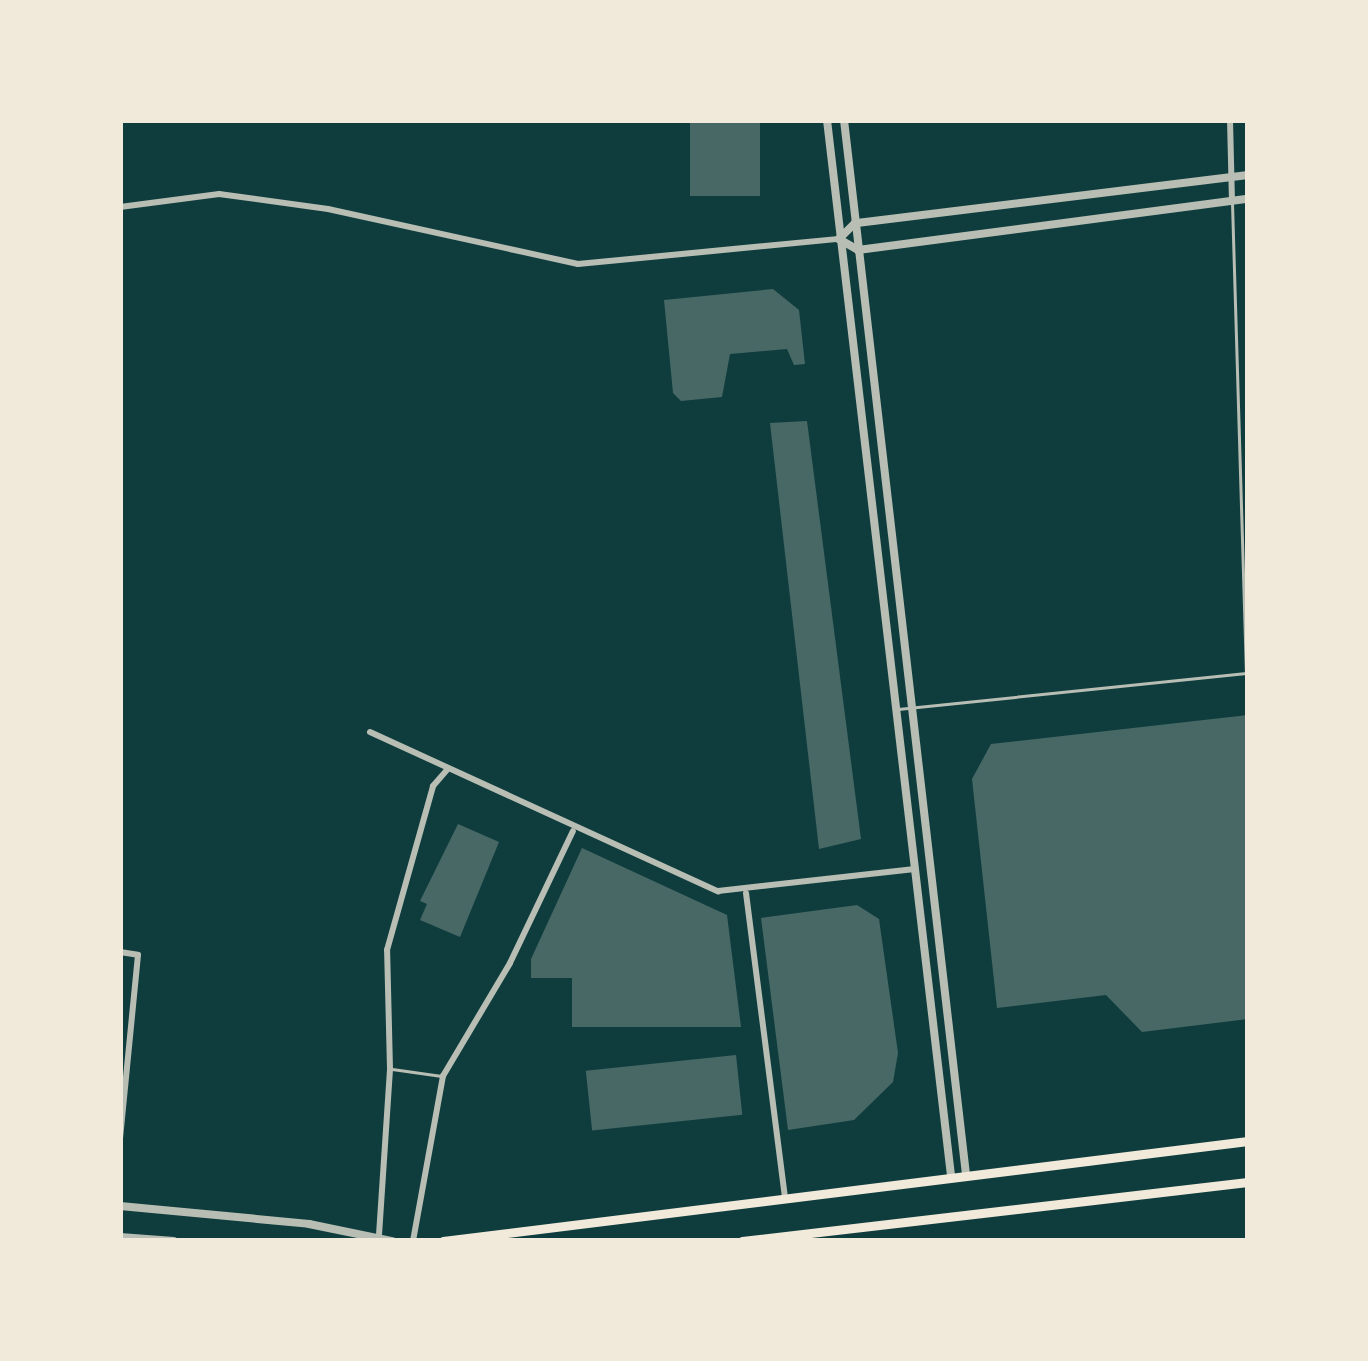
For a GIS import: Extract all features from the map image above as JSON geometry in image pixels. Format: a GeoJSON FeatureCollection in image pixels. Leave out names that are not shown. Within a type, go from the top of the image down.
{"type":"FeatureCollection","features":[{"type":"Feature","properties":{"kind":"main road"},"geometry":{"type":"LineString","coordinates":[[442,1241],[1248,1142]]}},
{"type":"Feature","properties":{"kind":"main road"},"geometry":{"type":"LineString","coordinates":[[742,1241],[1248,1183]]}},
{"type":"Feature","properties":{"kind":"street"},"geometry":{"type":"LineString","coordinates":[[827,120],[951,1177]]}},
{"type":"Feature","properties":{"kind":"street"},"geometry":{"type":"LineString","coordinates":[[844,120],[967,1174]]}},
{"type":"Feature","properties":{"kind":"street"},"geometry":{"type":"LineString","coordinates":[[1230,120],[1232,202]]}},
{"type":"Feature","properties":{"kind":"street"},"geometry":{"type":"LineString","coordinates":[[839,239],[856,224],[1248,175]]}},
{"type":"Feature","properties":{"kind":"street"},"geometry":{"type":"LineString","coordinates":[[120,207],[220,194],[328,208],[578,264],[839,239],[859,250],[1248,200]]}},
{"type":"Feature","properties":{"kind":"street"},"geometry":{"type":"LineString","coordinates":[[370,732],[573,831],[718,891],[746,893],[915,869]]}},
{"type":"Feature","properties":{"kind":"street"},"geometry":{"type":"LineString","coordinates":[[379,1234],[390,1069],[386,950],[433,786],[448,769]]}},
{"type":"Feature","properties":{"kind":"street"},"geometry":{"type":"LineString","coordinates":[[413,1241],[443,1076],[510,963],[573,831]]}},
{"type":"Feature","properties":{"kind":"street"},"geometry":{"type":"LineString","coordinates":[[746,893],[785,1196]]}},
{"type":"Feature","properties":{"kind":"street"},"geometry":{"type":"LineString","coordinates":[[120,952],[138,955],[120,1139]]}},
{"type":"Feature","properties":{"kind":"street"},"geometry":{"type":"LineString","coordinates":[[120,1207],[379,1234],[392,1241]]}},
{"type":"Feature","properties":{"kind":"street"},"geometry":{"type":"LineString","coordinates":[[120,1237],[174,1241]]}},
{"type":"Feature","properties":{"kind":"lane"},"geometry":{"type":"LineString","coordinates":[[896,710],[1247,673],[1232,202]]}},
{"type":"Feature","properties":{"kind":"lane"},"geometry":{"type":"LineString","coordinates":[[390,1069],[443,1076]]}},
{"type":"Feature","properties":{"kind":"building"},"geometry":{"type":"Polygon","coordinates":[[[690,120],[760,120],[760,196],[690,196],[690,120]]]}},
{"type":"Feature","properties":{"kind":"building"},"geometry":{"type":"Polygon","coordinates":[[[773,289],[799,310],[805,364],[794,365],[787,349],[730,354],[722,397],[681,401],[673,393],[664,300],[773,289]]]}},
{"type":"Feature","properties":{"kind":"building"},"geometry":{"type":"Polygon","coordinates":[[[807,421],[861,839],[819,849],[770,423],[807,421]]]}},
{"type":"Feature","properties":{"kind":"building"},"geometry":{"type":"Polygon","coordinates":[[[1248,715],[1248,1019],[1142,1032],[1106,995],[997,1008],[972,779],[991,744],[1248,715]]]}},
{"type":"Feature","properties":{"kind":"building"},"geometry":{"type":"Polygon","coordinates":[[[458,824],[499,842],[460,937],[420,920],[427,904],[420,901],[458,824]]]}},
{"type":"Feature","properties":{"kind":"building"},"geometry":{"type":"Polygon","coordinates":[[[582,848],[727,915],[741,1027],[572,1027],[572,978],[531,978],[531,959],[582,848]]]}},
{"type":"Feature","properties":{"kind":"building"},"geometry":{"type":"Polygon","coordinates":[[[857,905],[879,919],[898,1053],[893,1082],[854,1120],[788,1130],[761,918],[857,905]]]}},
{"type":"Feature","properties":{"kind":"building"},"geometry":{"type":"Polygon","coordinates":[[[736,1055],[742,1115],[592,1130],[586,1071],[736,1055]]]}}]}
